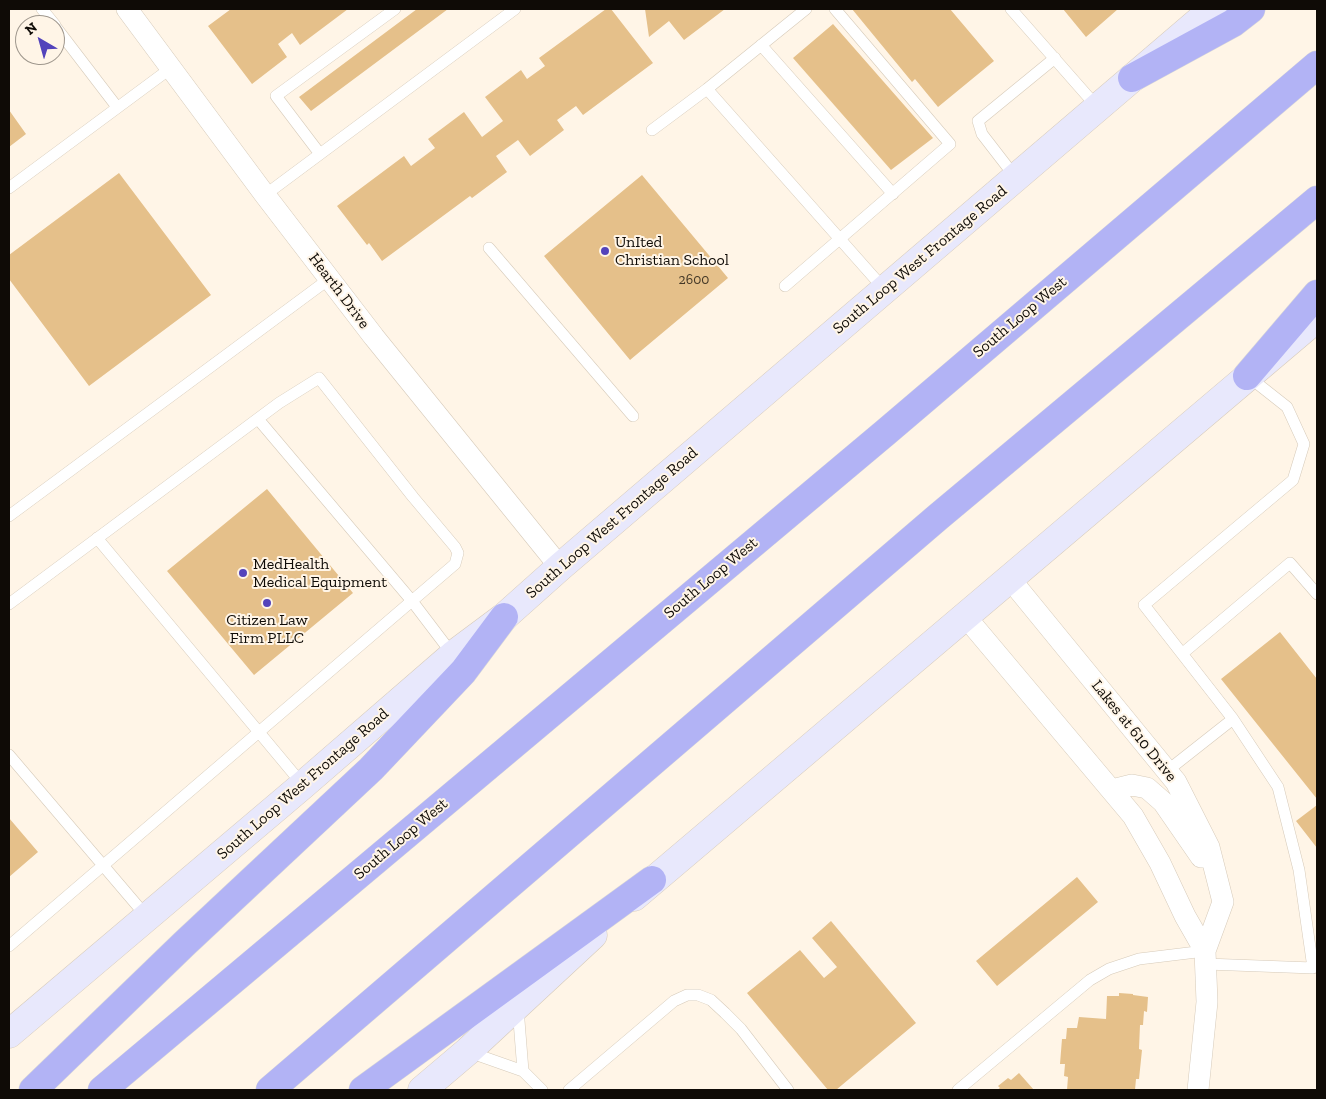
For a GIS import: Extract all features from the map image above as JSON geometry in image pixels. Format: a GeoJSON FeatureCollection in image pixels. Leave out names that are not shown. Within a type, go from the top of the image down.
{"type":"FeatureCollection","features":[{"type":"Feature","properties":{"kind":"highway"},"geometry":{"type":"LineString","coordinates":[[1132,78],[1233,23],[1252,9]]}},
{"type":"Feature","properties":{"kind":"highway","name":"South Loop West"},"geometry":{"type":"LineString","coordinates":[[102,1090],[886,432],[1317,65]]}},
{"type":"Feature","properties":{"kind":"highway"},"geometry":{"type":"LineString","coordinates":[[270,1090],[938,517],[1317,200]]}},
{"type":"Feature","properties":{"kind":"highway"},"geometry":{"type":"LineString","coordinates":[[1247,376],[1317,294]]}},
{"type":"Feature","properties":{"kind":"highway"},"geometry":{"type":"LineString","coordinates":[[33,1090],[184,944],[371,769],[462,672],[504,617]]}},
{"type":"Feature","properties":{"kind":"highway"},"geometry":{"type":"LineString","coordinates":[[363,1090],[652,880]]}},
{"type":"Feature","properties":{"kind":"main road","name":"South Loop West Frontage Road"},"geometry":{"type":"LineString","coordinates":[[9,1034],[453,655],[504,617],[560,567],[1213,9]]}},
{"type":"Feature","properties":{"kind":"main road"},"geometry":{"type":"LineString","coordinates":[[422,1090],[468,1052],[652,880],[1317,318]]}},
{"type":"Feature","properties":{"kind":"street","name":"Hearth Drive"},"geometry":{"type":"LineString","coordinates":[[127,9],[374,337],[560,567]]}},
{"type":"Feature","properties":{"kind":"street","name":"Lakes at 610 Drive"},"geometry":{"type":"LineString","coordinates":[[1010,579],[1176,782],[1209,847],[1223,902]]}},
{"type":"Feature","properties":{"kind":"street"},"geometry":{"type":"LineString","coordinates":[[965,616],[1132,816],[1155,855],[1206,958]]}},
{"type":"Feature","properties":{"kind":"street","name":"Lakes at 610 Drive"},"geometry":{"type":"LineString","coordinates":[[1112,790],[1132,785],[1147,788],[1163,802],[1197,850],[1223,902]]}},
{"type":"Feature","properties":{"kind":"street"},"geometry":{"type":"LineString","coordinates":[[1198,1090],[1207,1002],[1206,958],[1223,902]]}},
{"type":"Feature","properties":{"kind":"lane"},"geometry":{"type":"LineString","coordinates":[[320,154],[276,96],[395,9]]}},
{"type":"Feature","properties":{"kind":"lane"},"geometry":{"type":"LineString","coordinates":[[266,195],[516,9]]}},
{"type":"Feature","properties":{"kind":"lane"},"geometry":{"type":"LineString","coordinates":[[652,130],[806,9]]}},
{"type":"Feature","properties":{"kind":"lane"},"geometry":{"type":"LineString","coordinates":[[785,286],[950,144],[835,9]]}},
{"type":"Feature","properties":{"kind":"lane"},"geometry":{"type":"LineString","coordinates":[[1011,9],[1098,108]]}},
{"type":"Feature","properties":{"kind":"lane"},"geometry":{"type":"LineString","coordinates":[[65,38],[117,107]]}},
{"type":"Feature","properties":{"kind":"lane"},"geometry":{"type":"LineString","coordinates":[[761,45],[893,194]]}},
{"type":"Feature","properties":{"kind":"lane"},"geometry":{"type":"LineString","coordinates":[[1016,178],[982,134],[978,121],[1054,58]]}},
{"type":"Feature","properties":{"kind":"lane"},"geometry":{"type":"LineString","coordinates":[[9,188],[170,68]]}},
{"type":"Feature","properties":{"kind":"lane"},"geometry":{"type":"LineString","coordinates":[[707,88],[884,290]]}},
{"type":"Feature","properties":{"kind":"lane"},"geometry":{"type":"LineString","coordinates":[[489,248],[632,416]]}},
{"type":"Feature","properties":{"kind":"lane"},"geometry":{"type":"LineString","coordinates":[[9,516],[330,279]]}},
{"type":"Feature","properties":{"kind":"lane"},"geometry":{"type":"LineString","coordinates":[[958,1090],[1090,980],[1110,969],[1139,959],[1206,958],[1315,968],[1299,870],[1278,787],[1233,719],[1184,653],[1144,605],[1293,480],[1304,444],[1287,407],[1247,376]]}},
{"type":"Feature","properties":{"kind":"lane"},"geometry":{"type":"LineString","coordinates":[[9,604],[258,418],[291,394],[319,378],[458,553],[455,564],[9,946]]}},
{"type":"Feature","properties":{"kind":"lane"},"geometry":{"type":"LineString","coordinates":[[258,418],[412,601],[453,655]]}},
{"type":"Feature","properties":{"kind":"lane"},"geometry":{"type":"LineString","coordinates":[[97,538],[303,785]]}},
{"type":"Feature","properties":{"kind":"lane"},"geometry":{"type":"LineString","coordinates":[[1184,653],[1290,563],[1317,594]]}},
{"type":"Feature","properties":{"kind":"lane"},"geometry":{"type":"LineString","coordinates":[[1167,771],[1233,719]]}},
{"type":"Feature","properties":{"kind":"lane"},"geometry":{"type":"LineString","coordinates":[[9,755],[147,917]]}},
{"type":"Feature","properties":{"kind":"lane"},"geometry":{"type":"LineString","coordinates":[[569,1090],[674,1001],[686,995],[710,1000],[725,1013],[741,1029],[788,1090]]}},
{"type":"Feature","properties":{"kind":"lane"},"geometry":{"type":"LineString","coordinates":[[518,1004],[523,1071]]}},
{"type":"Feature","properties":{"kind":"lane"},"geometry":{"type":"LineString","coordinates":[[468,1052],[523,1071],[542,1090]]}},
{"type":"Feature","properties":{"kind":"building"},"geometry":{"type":"Polygon","coordinates":[[[231,9],[348,9],[300,45],[292,33],[278,44],[287,57],[252,84],[208,26],[231,9]]]}},
{"type":"Feature","properties":{"kind":"building"},"geometry":{"type":"Polygon","coordinates":[[[417,9],[448,9],[311,111],[299,97],[417,9]]]}},
{"type":"Feature","properties":{"kind":"building"},"geometry":{"type":"Polygon","coordinates":[[[606,9],[611,9],[653,63],[583,115],[576,106],[557,120],[564,130],[530,156],[518,140],[496,156],[507,172],[472,198],[470,196],[382,261],[337,206],[404,156],[411,166],[435,148],[428,139],[464,112],[482,137],[503,121],[485,97],[521,70],[527,79],[545,66],[539,58],[606,9]]]}},
{"type":"Feature","properties":{"kind":"building"},"geometry":{"type":"Polygon","coordinates":[[[645,9],[725,9],[684,40],[669,21],[649,37],[645,9]]]}},
{"type":"Feature","properties":{"kind":"building"},"geometry":{"type":"Polygon","coordinates":[[[852,9],[950,9],[994,61],[938,107],[915,79],[912,82],[852,9]]]}},
{"type":"Feature","properties":{"kind":"building"},"geometry":{"type":"Polygon","coordinates":[[[1063,9],[1118,9],[1086,37],[1063,9]]]}},
{"type":"Feature","properties":{"kind":"building"},"geometry":{"type":"Polygon","coordinates":[[[833,24],[933,138],[891,170],[793,58],[833,24]]]}},
{"type":"Feature","properties":{"kind":"building"},"geometry":{"type":"Polygon","coordinates":[[[9,110],[26,134],[9,147],[9,110]]]}},
{"type":"Feature","properties":{"kind":"building"},"geometry":{"type":"Polygon","coordinates":[[[119,173],[211,295],[89,386],[9,279],[9,255],[119,173]]]}},
{"type":"Feature","properties":{"kind":"building"},"geometry":{"type":"Polygon","coordinates":[[[642,175],[728,278],[630,360],[544,256],[642,175]]]}},
{"type":"Feature","properties":{"kind":"building"},"geometry":{"type":"Polygon","coordinates":[[[267,489],[353,593],[254,675],[167,571],[267,489]]]}},
{"type":"Feature","properties":{"kind":"building"},"geometry":{"type":"Polygon","coordinates":[[[1280,632],[1317,679],[1317,799],[1221,679],[1280,632]]]}},
{"type":"Feature","properties":{"kind":"building"},"geometry":{"type":"Polygon","coordinates":[[[1317,805],[1317,848],[1296,821],[1317,805]]]}},
{"type":"Feature","properties":{"kind":"building"},"geometry":{"type":"Polygon","coordinates":[[[9,818],[38,852],[9,877],[9,818]]]}},
{"type":"Feature","properties":{"kind":"building"},"geometry":{"type":"Polygon","coordinates":[[[1077,877],[1098,902],[997,986],[976,961],[1077,877]]]}},
{"type":"Feature","properties":{"kind":"building"},"geometry":{"type":"Polygon","coordinates":[[[831,921],[916,1023],[836,1090],[828,1090],[747,993],[800,950],[824,978],[837,967],[812,938],[831,921]]]}},
{"type":"Feature","properties":{"kind":"building"},"geometry":{"type":"Polygon","coordinates":[[[1119,993],[1148,997],[1147,1012],[1144,1011],[1143,1025],[1140,1025],[1139,1049],[1142,1050],[1139,1079],[1136,1079],[1135,1090],[1067,1090],[1068,1077],[1064,1076],[1065,1064],[1060,1064],[1062,1039],[1066,1039],[1067,1028],[1077,1028],[1079,1017],[1106,1019],[1107,996],[1119,996],[1119,993]]]}},
{"type":"Feature","properties":{"kind":"building"},"geometry":{"type":"Polygon","coordinates":[[[1019,1073],[1034,1090],[997,1090],[1000,1088],[998,1086],[1008,1078],[1011,1080],[1019,1073]]]}},
{"type":"Feature","properties":{"kind":"place","name":"UnIted Christian School"},"geometry":{"type":"Point","coordinates":[605,251]}},
{"type":"Feature","properties":{"kind":"place","name":"MedHealth Medical Equipment"},"geometry":{"type":"Point","coordinates":[243,573]}},
{"type":"Feature","properties":{"kind":"place","name":"Citizen Law Firm PLLC"},"geometry":{"type":"Point","coordinates":[267,603]}}]}
